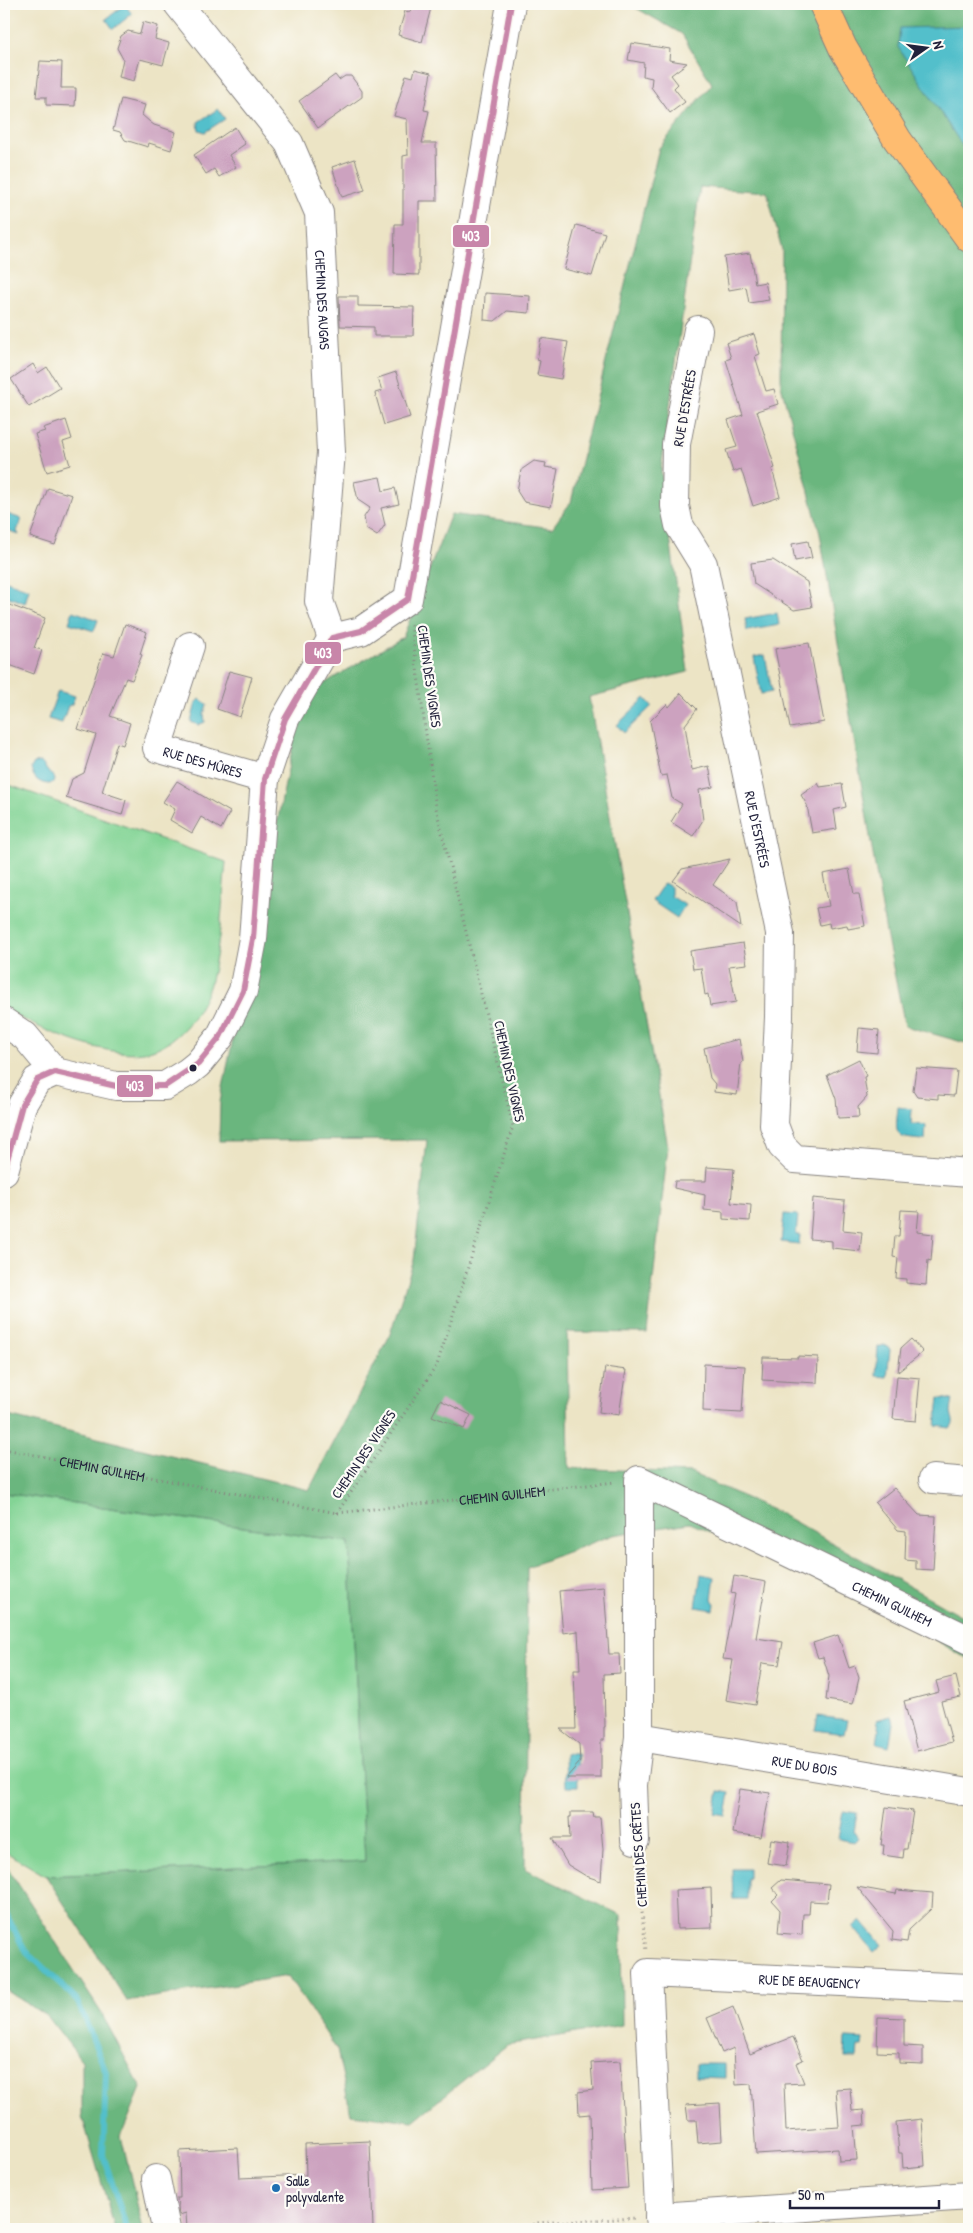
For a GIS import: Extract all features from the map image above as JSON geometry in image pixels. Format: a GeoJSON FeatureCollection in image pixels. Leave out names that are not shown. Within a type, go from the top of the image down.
{"type":"FeatureCollection","features":[{"type":"Feature","properties":{"kind":"main road"},"geometry":{"type":"LineString","coordinates":[[823,4],[843,48],[896,139],[969,238]]}},
{"type":"Feature","properties":{"kind":"street","name":"CHEMIN DES AUGAS"},"geometry":{"type":"LineString","coordinates":[[178,4],[288,143],[319,213],[331,452],[319,601],[332,638]]}},
{"type":"Feature","properties":{"kind":"street"},"geometry":{"type":"LineString","coordinates":[[4,1171],[22,1105],[37,1080],[55,1072],[116,1086],[165,1086],[198,1064],[220,1036],[243,991],[252,939],[265,779],[285,719],[332,638],[361,631],[408,599],[511,4]]}},
{"type":"Feature","properties":{"kind":"street","name":"RUE D’ESTRÉES"},"geometry":{"type":"LineString","coordinates":[[698,330],[676,444],[675,506],[679,525],[703,564],[780,934],[779,1017],[774,1125],[782,1146],[795,1159],[969,1173]]}},
{"type":"Feature","properties":{"kind":"street","name":"RUE DES MÛRES"},"geometry":{"type":"LineString","coordinates":[[190,646],[157,748],[265,779]]}},
{"type":"Feature","properties":{"kind":"street"},"geometry":{"type":"LineString","coordinates":[[4,1022],[25,1036],[55,1072]]}},
{"type":"Feature","properties":{"kind":"street"},"geometry":{"type":"LineString","coordinates":[[933,1479],[969,1482]]}},
{"type":"Feature","properties":{"kind":"street","name":"CHEMIN GUILHEM"},"geometry":{"type":"LineString","coordinates":[[639,1480],[969,1640]]}},
{"type":"Feature","properties":{"kind":"street","name":"CHEMIN DES CRÊTES"},"geometry":{"type":"LineString","coordinates":[[635,1840],[632,1785],[638,1737],[639,1480]]}},
{"type":"Feature","properties":{"kind":"street","name":"RUE DU BOIS"},"geometry":{"type":"LineString","coordinates":[[638,1737],[969,1792]]}},
{"type":"Feature","properties":{"kind":"street"},"geometry":{"type":"LineString","coordinates":[[648,1973],[660,2223],[969,2196]]}},
{"type":"Feature","properties":{"kind":"street","name":"RUE DE BEAUGENCY"},"geometry":{"type":"LineString","coordinates":[[648,1973],[969,1988]]}},
{"type":"Feature","properties":{"kind":"street"},"geometry":{"type":"LineString","coordinates":[[156,2179],[166,2229]]}},
{"type":"Feature","properties":{"kind":"path","name":"CHEMIN DES VIGNES"},"geometry":{"type":"LineString","coordinates":[[337,1513],[437,1365],[513,1126],[436,808],[408,599]]}},
{"type":"Feature","properties":{"kind":"path","name":"CHEMIN GUILHEM"},"geometry":{"type":"LineString","coordinates":[[4,1449],[337,1513],[639,1480]]}},
{"type":"Feature","properties":{"kind":"path","name":"CHEMIN DES CRÊTES"},"geometry":{"type":"LineString","coordinates":[[635,1840],[648,1973]]}},
{"type":"Feature","properties":{"kind":"path"},"geometry":{"type":"LineString","coordinates":[[532,2229],[534,2223],[660,2223]]}},
{"type":"Feature","properties":{"kind":"green space"},"geometry":{"type":"Polygon","coordinates":[[[629,4],[969,4],[969,1044],[905,1026],[886,933],[820,534],[781,385],[782,250],[767,192],[700,187],[661,470],[688,672],[589,697],[668,1147],[647,1333],[567,1332],[569,1468],[691,1473],[781,1514],[969,1620],[969,1660],[879,1606],[690,1523],[613,1535],[527,1567],[525,1869],[621,1915],[622,2025],[507,2045],[413,2121],[351,2114],[337,2050],[288,1976],[127,2001],[46,1876],[365,1861],[349,1542],[4,1493],[4,1415],[309,1490],[389,1337],[414,1260],[427,1140],[219,1141],[220,1102],[303,696],[403,637],[451,514],[552,528],[571,502],[659,148],[712,84],[682,34],[629,4]]]}},
{"type":"Feature","properties":{"kind":"green space"},"geometry":{"type":"Polygon","coordinates":[[[9,785],[226,862],[219,939],[210,984],[196,1014],[172,1040],[152,1050],[136,1053],[118,1052],[76,1042],[35,1025],[4,1009],[4,798],[9,785]]]}},
{"type":"Feature","properties":{"kind":"green space"},"geometry":{"type":"Polygon","coordinates":[[[4,1493],[349,1542],[365,1861],[46,1876],[4,1851],[4,1493]]]}},
{"type":"Feature","properties":{"kind":"green space"},"geometry":{"type":"Polygon","coordinates":[[[4,1862],[102,2014],[141,2088],[121,2136],[143,2229],[115,2229],[82,2116],[82,2061],[48,2017],[4,1989],[4,1862]]]}},
{"type":"Feature","properties":{"kind":"water"},"geometry":{"type":"Polygon","coordinates":[[[125,5],[132,14],[113,29],[106,19],[125,5]]]}},
{"type":"Feature","properties":{"kind":"water"},"geometry":{"type":"Polygon","coordinates":[[[969,26],[969,156],[898,47],[900,28],[969,26]]]}},
{"type":"Feature","properties":{"kind":"water"},"geometry":{"type":"Polygon","coordinates":[[[218,109],[225,119],[205,132],[199,130],[198,122],[218,109]]]}},
{"type":"Feature","properties":{"kind":"water"},"geometry":{"type":"Polygon","coordinates":[[[4,513],[22,519],[17,531],[19,535],[4,528],[4,513]]]}},
{"type":"Feature","properties":{"kind":"water"},"geometry":{"type":"Polygon","coordinates":[[[4,580],[29,589],[25,603],[4,595],[4,580]]]}},
{"type":"Feature","properties":{"kind":"water"},"geometry":{"type":"Polygon","coordinates":[[[73,611],[98,620],[94,631],[69,623],[73,611]]]}},
{"type":"Feature","properties":{"kind":"water"},"geometry":{"type":"Polygon","coordinates":[[[777,613],[779,625],[747,631],[745,619],[777,613]]]}},
{"type":"Feature","properties":{"kind":"water"},"geometry":{"type":"Polygon","coordinates":[[[765,655],[772,692],[761,694],[754,657],[765,655]]]}},
{"type":"Feature","properties":{"kind":"water"},"geometry":{"type":"Polygon","coordinates":[[[58,691],[75,696],[72,704],[68,706],[62,723],[48,719],[58,691]]]}},
{"type":"Feature","properties":{"kind":"water"},"geometry":{"type":"Polygon","coordinates":[[[645,698],[652,706],[624,733],[617,725],[645,698]]]}},
{"type":"Feature","properties":{"kind":"water"},"geometry":{"type":"Polygon","coordinates":[[[200,699],[207,704],[204,715],[205,722],[198,725],[191,722],[196,703],[200,699]]]}},
{"type":"Feature","properties":{"kind":"water"},"geometry":{"type":"Polygon","coordinates":[[[40,762],[53,776],[54,781],[50,784],[40,782],[33,775],[31,768],[34,763],[40,762]]]}},
{"type":"Feature","properties":{"kind":"water"},"geometry":{"type":"Polygon","coordinates":[[[664,883],[671,887],[671,896],[685,905],[677,918],[652,901],[664,883]]]}},
{"type":"Feature","properties":{"kind":"water"},"geometry":{"type":"Polygon","coordinates":[[[898,1107],[912,1109],[911,1124],[926,1125],[925,1140],[902,1137],[899,1134],[897,1130],[898,1107]]]}},
{"type":"Feature","properties":{"kind":"water"},"geometry":{"type":"Polygon","coordinates":[[[784,1214],[798,1215],[796,1235],[800,1235],[799,1244],[781,1242],[784,1214]]]}},
{"type":"Feature","properties":{"kind":"water"},"geometry":{"type":"Polygon","coordinates":[[[884,1345],[890,1349],[887,1377],[876,1376],[878,1347],[884,1345]]]}},
{"type":"Feature","properties":{"kind":"water"},"geometry":{"type":"Polygon","coordinates":[[[939,1398],[953,1400],[951,1413],[953,1422],[950,1428],[936,1426],[939,1398]]]}},
{"type":"Feature","properties":{"kind":"water"},"geometry":{"type":"Polygon","coordinates":[[[701,1574],[715,1577],[712,1599],[715,1604],[714,1610],[696,1607],[701,1574]]]}},
{"type":"Feature","properties":{"kind":"water"},"geometry":{"type":"Polygon","coordinates":[[[818,1716],[847,1720],[844,1734],[815,1730],[818,1716]]]}},
{"type":"Feature","properties":{"kind":"water"},"geometry":{"type":"Polygon","coordinates":[[[891,1716],[893,1723],[889,1747],[877,1744],[879,1730],[876,1720],[891,1716]]]}},
{"type":"Feature","properties":{"kind":"water"},"geometry":{"type":"Polygon","coordinates":[[[565,1754],[577,1754],[578,1787],[566,1787],[565,1754]]]}},
{"type":"Feature","properties":{"kind":"water"},"geometry":{"type":"Polygon","coordinates":[[[719,1791],[730,1793],[726,1816],[715,1814],[719,1791]]]}},
{"type":"Feature","properties":{"kind":"water"},"geometry":{"type":"Polygon","coordinates":[[[843,1811],[857,1813],[854,1832],[858,1838],[854,1842],[838,1839],[843,1811]]]}},
{"type":"Feature","properties":{"kind":"water"},"geometry":{"type":"Polygon","coordinates":[[[732,1869],[749,1869],[747,1899],[733,1899],[732,1869]]]}},
{"type":"Feature","properties":{"kind":"water"},"geometry":{"type":"Polygon","coordinates":[[[861,1920],[882,1945],[874,1952],[853,1927],[861,1920]]]}},
{"type":"Feature","properties":{"kind":"water"},"geometry":{"type":"Polygon","coordinates":[[[846,2038],[863,2039],[862,2046],[858,2046],[857,2058],[845,2058],[846,2038]]]}},
{"type":"Feature","properties":{"kind":"water"},"geometry":{"type":"Polygon","coordinates":[[[696,2064],[725,2064],[725,2078],[696,2077],[696,2064]]]}},
{"type":"Feature","properties":{"kind":"building"},"geometry":{"type":"Polygon","coordinates":[[[412,4],[432,4],[422,42],[398,35],[405,11],[410,12],[412,4]]]}},
{"type":"Feature","properties":{"kind":"building"},"geometry":{"type":"Polygon","coordinates":[[[143,22],[158,26],[155,39],[169,43],[163,65],[140,59],[134,81],[119,77],[123,59],[117,48],[121,36],[128,31],[140,34],[143,22]]]}},
{"type":"Feature","properties":{"kind":"building"},"geometry":{"type":"Polygon","coordinates":[[[631,43],[670,49],[669,60],[687,63],[671,75],[678,84],[674,88],[685,102],[670,113],[651,87],[652,78],[643,76],[644,63],[628,60],[631,43]]]}},
{"type":"Feature","properties":{"kind":"building"},"geometry":{"type":"Polygon","coordinates":[[[40,61],[62,62],[61,88],[76,88],[75,106],[46,105],[46,97],[36,97],[40,61]]]}},
{"type":"Feature","properties":{"kind":"building"},"geometry":{"type":"Polygon","coordinates":[[[415,69],[431,73],[424,110],[429,111],[422,143],[436,143],[437,201],[419,201],[419,275],[394,274],[395,224],[403,224],[403,156],[408,155],[407,119],[394,116],[406,75],[413,77],[415,69]]]}},
{"type":"Feature","properties":{"kind":"building"},"geometry":{"type":"Polygon","coordinates":[[[335,75],[339,80],[345,76],[351,76],[362,91],[362,97],[318,128],[299,101],[335,75]]]}},
{"type":"Feature","properties":{"kind":"building"},"geometry":{"type":"Polygon","coordinates":[[[121,99],[145,105],[142,115],[150,122],[176,132],[171,150],[149,143],[148,147],[125,140],[120,132],[113,130],[121,99]]]}},
{"type":"Feature","properties":{"kind":"building"},"geometry":{"type":"Polygon","coordinates":[[[235,127],[245,144],[229,155],[236,167],[219,177],[214,169],[206,174],[194,155],[235,127]]]}},
{"type":"Feature","properties":{"kind":"building"},"geometry":{"type":"Polygon","coordinates":[[[355,159],[365,190],[342,197],[332,167],[355,159]]]}},
{"type":"Feature","properties":{"kind":"building"},"geometry":{"type":"Polygon","coordinates":[[[576,225],[605,233],[592,276],[564,269],[576,225]]]}},
{"type":"Feature","properties":{"kind":"building"},"geometry":{"type":"Polygon","coordinates":[[[750,253],[755,284],[765,282],[769,300],[749,303],[746,287],[729,290],[724,257],[750,253]]]}},
{"type":"Feature","properties":{"kind":"building"},"geometry":{"type":"Polygon","coordinates":[[[485,293],[530,296],[529,313],[507,311],[495,321],[484,320],[485,293]]]}},
{"type":"Feature","properties":{"kind":"building"},"geometry":{"type":"Polygon","coordinates":[[[339,296],[358,296],[358,306],[414,307],[413,336],[374,336],[374,327],[340,326],[339,296]]]}},
{"type":"Feature","properties":{"kind":"building"},"geometry":{"type":"Polygon","coordinates":[[[754,334],[760,354],[755,356],[766,391],[774,389],[778,404],[757,411],[775,468],[772,469],[780,497],[753,506],[741,469],[733,472],[726,450],[737,447],[728,420],[743,415],[726,360],[731,358],[726,343],[754,334]]]}},
{"type":"Feature","properties":{"kind":"building"},"geometry":{"type":"Polygon","coordinates":[[[541,338],[568,342],[561,379],[537,375],[540,361],[537,360],[541,338]]]}},
{"type":"Feature","properties":{"kind":"building"},"geometry":{"type":"Polygon","coordinates":[[[33,364],[38,373],[47,367],[60,388],[29,407],[11,379],[33,364]]]}},
{"type":"Feature","properties":{"kind":"building"},"geometry":{"type":"Polygon","coordinates":[[[396,372],[410,417],[384,425],[375,393],[382,391],[378,378],[396,372]]]}},
{"type":"Feature","properties":{"kind":"building"},"geometry":{"type":"Polygon","coordinates":[[[66,420],[72,439],[63,442],[70,465],[47,472],[35,434],[45,431],[43,428],[66,420]]]}},
{"type":"Feature","properties":{"kind":"building"},"geometry":{"type":"Polygon","coordinates":[[[534,461],[546,463],[545,467],[558,469],[551,507],[524,502],[517,491],[521,470],[534,461]]]}},
{"type":"Feature","properties":{"kind":"building"},"geometry":{"type":"Polygon","coordinates":[[[380,477],[383,491],[395,488],[399,504],[381,508],[385,525],[377,536],[366,529],[364,517],[370,508],[358,500],[354,482],[380,477]]]}},
{"type":"Feature","properties":{"kind":"building"},"geometry":{"type":"Polygon","coordinates":[[[48,488],[72,495],[55,545],[30,537],[48,488]]]}},
{"type":"Feature","properties":{"kind":"building"},"geometry":{"type":"Polygon","coordinates":[[[808,541],[812,558],[795,561],[792,544],[808,541]]]}},
{"type":"Feature","properties":{"kind":"building"},"geometry":{"type":"Polygon","coordinates":[[[773,560],[807,582],[812,607],[794,610],[754,584],[751,563],[773,560]]]}},
{"type":"Feature","properties":{"kind":"building"},"geometry":{"type":"Polygon","coordinates":[[[4,603],[45,618],[34,648],[42,650],[34,674],[4,663],[4,603]]]}},
{"type":"Feature","properties":{"kind":"building"},"geometry":{"type":"Polygon","coordinates":[[[125,624],[147,632],[140,654],[142,655],[132,680],[126,678],[110,716],[130,723],[123,745],[117,743],[102,792],[126,800],[122,815],[66,798],[72,779],[84,773],[96,735],[78,729],[103,653],[114,656],[125,624]]]}},
{"type":"Feature","properties":{"kind":"building"},"geometry":{"type":"Polygon","coordinates":[[[809,643],[824,722],[790,728],[775,649],[809,643]]]}},
{"type":"Feature","properties":{"kind":"building"},"geometry":{"type":"Polygon","coordinates":[[[229,671],[252,677],[240,717],[217,709],[229,671]]]}},
{"type":"Feature","properties":{"kind":"building"},"geometry":{"type":"Polygon","coordinates":[[[681,693],[697,709],[685,725],[692,770],[709,766],[713,787],[699,790],[703,820],[693,836],[671,822],[682,804],[672,798],[667,775],[661,776],[650,721],[667,704],[669,707],[681,693]]]}},
{"type":"Feature","properties":{"kind":"building"},"geometry":{"type":"Polygon","coordinates":[[[177,781],[230,812],[221,829],[201,817],[192,833],[170,820],[175,809],[163,802],[177,781]]]}},
{"type":"Feature","properties":{"kind":"building"},"geometry":{"type":"Polygon","coordinates":[[[818,783],[820,787],[842,784],[846,807],[834,810],[837,829],[812,833],[807,805],[801,795],[818,783]]]}},
{"type":"Feature","properties":{"kind":"building"},"geometry":{"type":"Polygon","coordinates":[[[730,859],[713,885],[737,902],[741,927],[673,881],[682,869],[730,859]]]}},
{"type":"Feature","properties":{"kind":"building"},"geometry":{"type":"Polygon","coordinates":[[[849,869],[854,894],[859,894],[865,926],[848,929],[847,925],[830,928],[829,923],[820,925],[816,908],[829,906],[823,874],[849,869]]]}},
{"type":"Feature","properties":{"kind":"building"},"geometry":{"type":"Polygon","coordinates":[[[743,943],[747,964],[729,966],[736,1002],[710,1006],[708,994],[705,995],[701,968],[693,969],[690,951],[743,943]]]}},
{"type":"Feature","properties":{"kind":"building"},"geometry":{"type":"Polygon","coordinates":[[[859,1028],[879,1030],[877,1053],[857,1051],[859,1028]]]}},
{"type":"Feature","properties":{"kind":"building"},"geometry":{"type":"Polygon","coordinates":[[[739,1039],[743,1062],[741,1063],[737,1095],[714,1092],[715,1084],[710,1078],[704,1048],[739,1039]]]}},
{"type":"Feature","properties":{"kind":"building"},"geometry":{"type":"Polygon","coordinates":[[[859,1059],[866,1076],[864,1077],[867,1097],[858,1107],[859,1117],[838,1118],[836,1099],[827,1075],[859,1059]]]}},
{"type":"Feature","properties":{"kind":"building"},"geometry":{"type":"Polygon","coordinates":[[[916,1068],[957,1071],[954,1096],[938,1095],[938,1099],[917,1097],[913,1091],[916,1068]]]}},
{"type":"Feature","properties":{"kind":"building"},"geometry":{"type":"Polygon","coordinates":[[[707,1167],[734,1169],[731,1203],[751,1205],[750,1221],[723,1219],[723,1212],[704,1210],[705,1195],[674,1188],[675,1181],[706,1181],[707,1167]]]}},
{"type":"Feature","properties":{"kind":"building"},"geometry":{"type":"Polygon","coordinates":[[[813,1198],[845,1201],[843,1230],[862,1232],[860,1251],[832,1248],[832,1241],[810,1239],[813,1198]]]}},
{"type":"Feature","properties":{"kind":"building"},"geometry":{"type":"Polygon","coordinates":[[[901,1210],[919,1211],[917,1232],[933,1234],[931,1261],[928,1260],[926,1285],[906,1283],[906,1279],[896,1278],[898,1258],[893,1257],[895,1236],[899,1236],[901,1210]]]}},
{"type":"Feature","properties":{"kind":"building"},"geometry":{"type":"Polygon","coordinates":[[[911,1339],[923,1352],[898,1372],[901,1348],[911,1339]]]}},
{"type":"Feature","properties":{"kind":"building"},"geometry":{"type":"Polygon","coordinates":[[[798,1356],[818,1357],[817,1383],[762,1380],[763,1357],[798,1358],[798,1356]]]}},
{"type":"Feature","properties":{"kind":"building"},"geometry":{"type":"Polygon","coordinates":[[[704,1364],[745,1366],[742,1413],[703,1411],[704,1364]]]}},
{"type":"Feature","properties":{"kind":"building"},"geometry":{"type":"Polygon","coordinates":[[[605,1367],[626,1370],[619,1415],[599,1412],[605,1367]]]}},
{"type":"Feature","properties":{"kind":"building"},"geometry":{"type":"Polygon","coordinates":[[[897,1376],[920,1378],[916,1421],[893,1419],[897,1376]]]}},
{"type":"Feature","properties":{"kind":"building"},"geometry":{"type":"Polygon","coordinates":[[[440,1400],[471,1415],[464,1429],[432,1416],[440,1400]]]}},
{"type":"Feature","properties":{"kind":"building"},"geometry":{"type":"Polygon","coordinates":[[[894,1488],[919,1515],[936,1516],[933,1570],[916,1569],[916,1561],[905,1560],[906,1531],[898,1530],[875,1503],[894,1488]]]}},
{"type":"Feature","properties":{"kind":"building"},"geometry":{"type":"Polygon","coordinates":[[[734,1576],[766,1582],[756,1638],[783,1642],[779,1665],[762,1663],[755,1705],[726,1700],[733,1660],[723,1659],[735,1594],[731,1593],[734,1576]]]}},
{"type":"Feature","properties":{"kind":"building"},"geometry":{"type":"Polygon","coordinates":[[[604,1587],[609,1654],[619,1654],[620,1673],[604,1674],[605,1727],[604,1740],[601,1740],[601,1778],[566,1778],[580,1762],[579,1744],[560,1729],[576,1729],[574,1670],[580,1670],[578,1631],[563,1633],[559,1591],[604,1587]]]}},
{"type":"Feature","properties":{"kind":"building"},"geometry":{"type":"Polygon","coordinates":[[[838,1635],[849,1668],[855,1666],[859,1678],[853,1704],[826,1700],[829,1676],[823,1657],[818,1658],[813,1643],[838,1635]]]}},
{"type":"Feature","properties":{"kind":"building"},"geometry":{"type":"Polygon","coordinates":[[[956,1676],[961,1697],[941,1701],[952,1742],[917,1751],[904,1701],[939,1692],[936,1681],[956,1676]]]}},
{"type":"Feature","properties":{"kind":"building"},"geometry":{"type":"Polygon","coordinates":[[[740,1789],[770,1793],[761,1837],[733,1833],[740,1789]]]}},
{"type":"Feature","properties":{"kind":"building"},"geometry":{"type":"Polygon","coordinates":[[[886,1807],[913,1811],[907,1849],[904,1849],[903,1858],[883,1855],[884,1845],[881,1845],[886,1807]]]}},
{"type":"Feature","properties":{"kind":"building"},"geometry":{"type":"Polygon","coordinates":[[[571,1812],[593,1812],[594,1817],[600,1817],[603,1849],[601,1881],[586,1876],[568,1865],[552,1838],[570,1838],[569,1817],[571,1817],[571,1812]]]}},
{"type":"Feature","properties":{"kind":"building"},"geometry":{"type":"Polygon","coordinates":[[[771,1839],[790,1842],[786,1866],[767,1863],[771,1839]]]}},
{"type":"Feature","properties":{"kind":"building"},"geometry":{"type":"Polygon","coordinates":[[[781,1880],[829,1884],[827,1902],[810,1901],[809,1914],[803,1914],[802,1935],[778,1933],[780,1910],[772,1901],[778,1895],[772,1888],[781,1880]]]}},
{"type":"Feature","properties":{"kind":"building"},"geometry":{"type":"Polygon","coordinates":[[[857,1887],[896,1894],[897,1890],[933,1893],[932,1908],[909,1930],[907,1942],[892,1940],[893,1931],[857,1887]]]}},
{"type":"Feature","properties":{"kind":"building"},"geometry":{"type":"Polygon","coordinates":[[[711,1888],[712,1928],[677,1929],[675,1890],[711,1888]]]}},
{"type":"Feature","properties":{"kind":"building"},"geometry":{"type":"Polygon","coordinates":[[[733,2007],[750,2054],[793,2037],[803,2060],[796,2063],[804,2083],[784,2084],[786,2131],[839,2127],[836,2089],[850,2088],[852,2111],[864,2110],[865,2125],[854,2126],[857,2160],[839,2161],[838,2149],[756,2154],[751,2084],[736,2085],[734,2048],[722,2053],[707,2018],[733,2007]]]}},
{"type":"Feature","properties":{"kind":"building"},"geometry":{"type":"Polygon","coordinates":[[[878,2017],[904,2018],[904,2046],[923,2047],[923,2064],[899,2063],[899,2053],[877,2052],[878,2017]]]}},
{"type":"Feature","properties":{"kind":"building"},"geometry":{"type":"Polygon","coordinates":[[[620,2061],[628,2188],[592,2190],[590,2114],[579,2115],[578,2092],[593,2090],[591,2063],[620,2061]]]}},
{"type":"Feature","properties":{"kind":"building"},"geometry":{"type":"Polygon","coordinates":[[[720,2103],[722,2141],[698,2143],[696,2120],[688,2120],[686,2105],[720,2103]]]}},
{"type":"Feature","properties":{"kind":"building"},"geometry":{"type":"Polygon","coordinates":[[[922,2119],[925,2166],[903,2168],[902,2153],[899,2153],[896,2122],[922,2119]]]}},
{"type":"Feature","properties":{"kind":"building","name":"Salle polyvalente"},"geometry":{"type":"Polygon","coordinates":[[[370,2141],[373,2229],[187,2229],[186,2213],[179,2215],[177,2198],[180,2198],[179,2151],[238,2148],[240,2178],[306,2175],[305,2144],[370,2141]]]}},
{"type":"Feature","properties":{"kind":"waterway"},"geometry":{"type":"LineString","coordinates":[[4,1910],[24,1949],[77,2000],[106,2072],[103,2155],[127,2229]]}},
{"type":"Feature","properties":{"kind":"transit line","name":"403"},"geometry":{"type":"LineString","coordinates":[[4,1171],[22,1105],[37,1080],[55,1072],[116,1086],[165,1086],[198,1064],[220,1037],[243,991],[253,939],[265,779],[285,719],[332,638],[361,631],[408,599],[511,4]]}},
{"type":"Feature","properties":{"kind":"place","name":"Salle polyvalente"},"geometry":{"type":"Point","coordinates":[276,2188]}}]}
